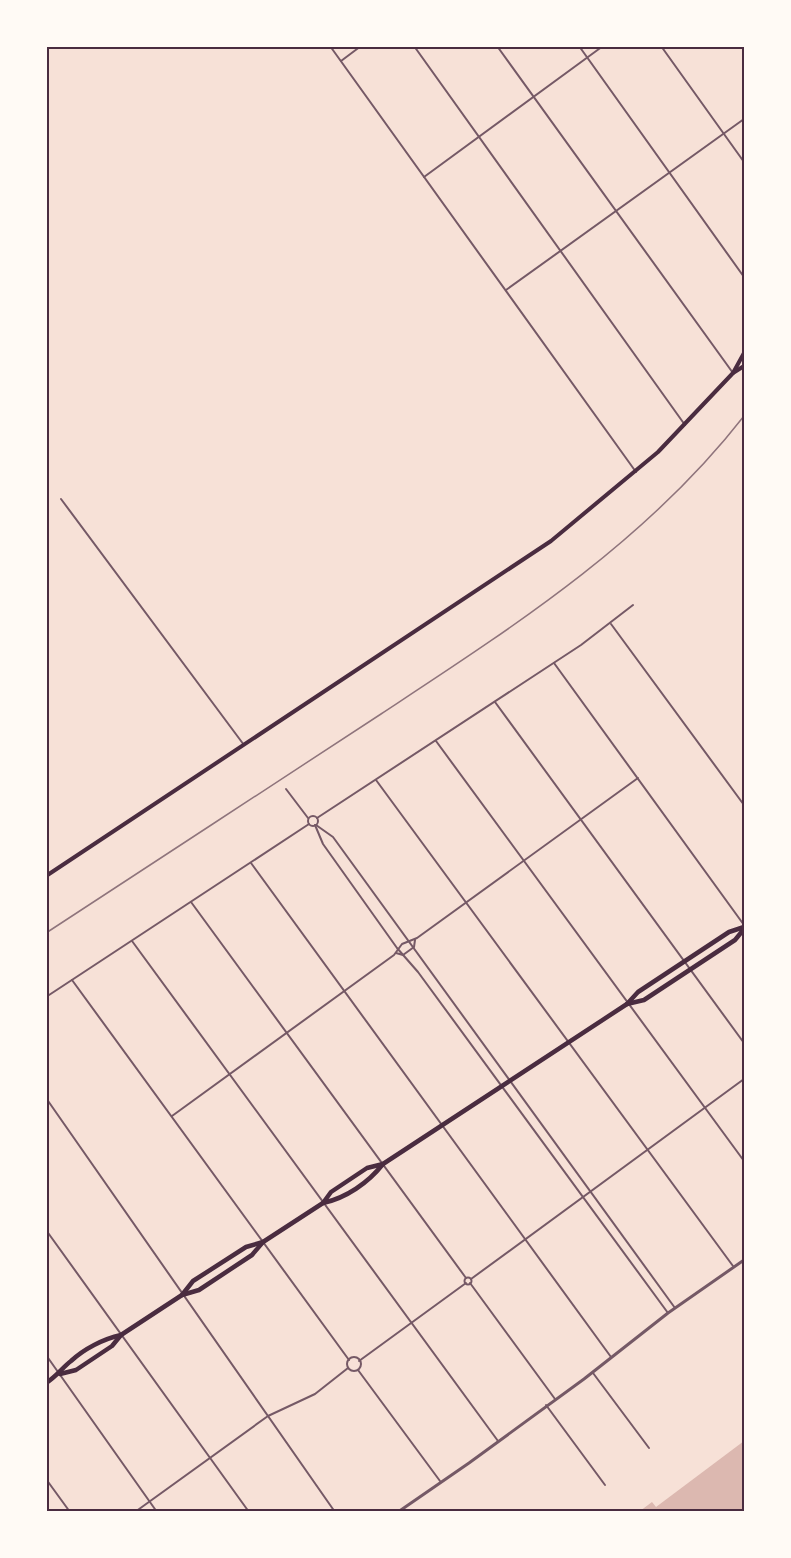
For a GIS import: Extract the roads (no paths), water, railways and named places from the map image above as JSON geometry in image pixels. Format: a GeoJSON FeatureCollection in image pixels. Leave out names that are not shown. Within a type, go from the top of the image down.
{"type":"FeatureCollection","features":[{"type":"Feature","properties":{"kind":"main road"},"geometry":{"type":"LineString","coordinates":[[733,373],[744,353]]}},
{"type":"Feature","properties":{"kind":"main road"},"geometry":{"type":"LineString","coordinates":[[46,876],[513,568],[581,518],[636,471],[685,425],[733,373],[744,366]]}},
{"type":"Feature","properties":{"kind":"main road"},"geometry":{"type":"LineString","coordinates":[[182,1294],[193,1281],[237,1253],[263,1242],[323,1203],[345,1195],[372,1177],[383,1164],[627,1004],[638,992],[729,932],[744,927]]}},
{"type":"Feature","properties":{"kind":"main road"},"geometry":{"type":"LineString","coordinates":[[627,1004],[644,1000],[690,970],[735,940],[744,927]]}},
{"type":"Feature","properties":{"kind":"main road"},"geometry":{"type":"LineString","coordinates":[[323,1203],[332,1192],[367,1168],[383,1164]]}},
{"type":"Feature","properties":{"kind":"main road"},"geometry":{"type":"LineString","coordinates":[[60,1374],[76,1370],[112,1346],[121,1335],[182,1294],[208,1284],[252,1255],[263,1242]]}},
{"type":"Feature","properties":{"kind":"main road"},"geometry":{"type":"LineString","coordinates":[[46,1383],[60,1374],[79,1355],[106,1338],[121,1335]]}},
{"type":"Feature","properties":{"kind":"street"},"geometry":{"type":"LineString","coordinates":[[330,46],[636,471]]}},
{"type":"Feature","properties":{"kind":"street"},"geometry":{"type":"LineString","coordinates":[[341,61],[361,46]]}},
{"type":"Feature","properties":{"kind":"street"},"geometry":{"type":"LineString","coordinates":[[414,46],[685,425]]}},
{"type":"Feature","properties":{"kind":"street"},"geometry":{"type":"LineString","coordinates":[[497,46],[733,373]]}},
{"type":"Feature","properties":{"kind":"street"},"geometry":{"type":"LineString","coordinates":[[579,46],[744,277]]}},
{"type":"Feature","properties":{"kind":"street"},"geometry":{"type":"LineString","coordinates":[[424,177],[603,46]]}},
{"type":"Feature","properties":{"kind":"street"},"geometry":{"type":"LineString","coordinates":[[662,46],[744,162]]}},
{"type":"Feature","properties":{"kind":"street"},"geometry":{"type":"LineString","coordinates":[[506,290],[744,119]]}},
{"type":"Feature","properties":{"kind":"street"},"geometry":{"type":"LineString","coordinates":[[61,500],[244,745]]}},
{"type":"Feature","properties":{"kind":"street"},"geometry":{"type":"LineString","coordinates":[[633,605],[554,663],[317,818],[315,825],[323,844],[397,948],[668,1313]]}},
{"type":"Feature","properties":{"kind":"street"},"geometry":{"type":"LineString","coordinates":[[610,623],[744,805]]}},
{"type":"Feature","properties":{"kind":"street"},"geometry":{"type":"LineString","coordinates":[[554,663],[744,927]]}},
{"type":"Feature","properties":{"kind":"street"},"geometry":{"type":"LineString","coordinates":[[495,702],[744,1043]]}},
{"type":"Feature","properties":{"kind":"street"},"geometry":{"type":"LineString","coordinates":[[436,741],[744,1161]]}},
{"type":"Feature","properties":{"kind":"street"},"geometry":{"type":"LineString","coordinates":[[172,1116],[396,953],[397,948],[409,940],[416,939],[638,778]]}},
{"type":"Feature","properties":{"kind":"street"},"geometry":{"type":"LineString","coordinates":[[376,780],[734,1268]]}},
{"type":"Feature","properties":{"kind":"street"},"geometry":{"type":"LineString","coordinates":[[286,789],[309,819],[309,824]]}},
{"type":"Feature","properties":{"kind":"street"},"geometry":{"type":"LineString","coordinates":[[309,819],[312,816],[317,818]]}},
{"type":"Feature","properties":{"kind":"street"},"geometry":{"type":"LineString","coordinates":[[46,997],[309,824],[315,825],[333,837],[675,1308]]}},
{"type":"Feature","properties":{"kind":"street"},"geometry":{"type":"LineString","coordinates":[[251,863],[611,1357]]}},
{"type":"Feature","properties":{"kind":"street"},"geometry":{"type":"LineString","coordinates":[[191,902],[466,1278],[466,1283]]}},
{"type":"Feature","properties":{"kind":"street"},"geometry":{"type":"LineString","coordinates":[[403,955],[414,946],[416,939]]}},
{"type":"Feature","properties":{"kind":"street"},"geometry":{"type":"LineString","coordinates":[[132,941],[410,1324],[498,1441]]}},
{"type":"Feature","properties":{"kind":"street"},"geometry":{"type":"LineString","coordinates":[[396,953],[403,955]]}},
{"type":"Feature","properties":{"kind":"street"},"geometry":{"type":"LineString","coordinates":[[72,980],[349,1360],[348,1368],[315,1394],[268,1416],[135,1512]]}},
{"type":"Feature","properties":{"kind":"street"},"geometry":{"type":"LineString","coordinates":[[470,1283],[471,1279],[590,1190],[744,1079]]}},
{"type":"Feature","properties":{"kind":"street"},"geometry":{"type":"LineString","coordinates":[[46,1098],[163,1261],[182,1294],[335,1512]]}},
{"type":"Feature","properties":{"kind":"street"},"geometry":{"type":"LineString","coordinates":[[46,1230],[249,1512]]}},
{"type":"Feature","properties":{"kind":"street"},"geometry":{"type":"LineString","coordinates":[[398,1512],[592,1372],[668,1313],[744,1260]]}},
{"type":"Feature","properties":{"kind":"street"},"geometry":{"type":"LineString","coordinates":[[466,1278],[471,1279]]}},
{"type":"Feature","properties":{"kind":"street"},"geometry":{"type":"LineString","coordinates":[[358,1370],[359,1361],[466,1283],[470,1283]]}},
{"type":"Feature","properties":{"kind":"street"},"geometry":{"type":"LineString","coordinates":[[470,1283],[555,1399]]}},
{"type":"Feature","properties":{"kind":"street"},"geometry":{"type":"LineString","coordinates":[[46,1355],[157,1512]]}},
{"type":"Feature","properties":{"kind":"street"},"geometry":{"type":"LineString","coordinates":[[349,1360],[354,1358],[359,1361]]}},
{"type":"Feature","properties":{"kind":"street"},"geometry":{"type":"LineString","coordinates":[[348,1368],[358,1370],[440,1481]]}},
{"type":"Feature","properties":{"kind":"street"},"geometry":{"type":"LineString","coordinates":[[592,1372],[649,1448]]}},
{"type":"Feature","properties":{"kind":"street"},"geometry":{"type":"LineString","coordinates":[[546,1405],[605,1485]]}},
{"type":"Feature","properties":{"kind":"street"},"geometry":{"type":"LineString","coordinates":[[46,1479],[70,1512]]}},
{"type":"Feature","properties":{"kind":"railway"},"geometry":{"type":"LineString","coordinates":[[46,933],[528,615],[621,543],[706,461],[744,416]]}}]}
